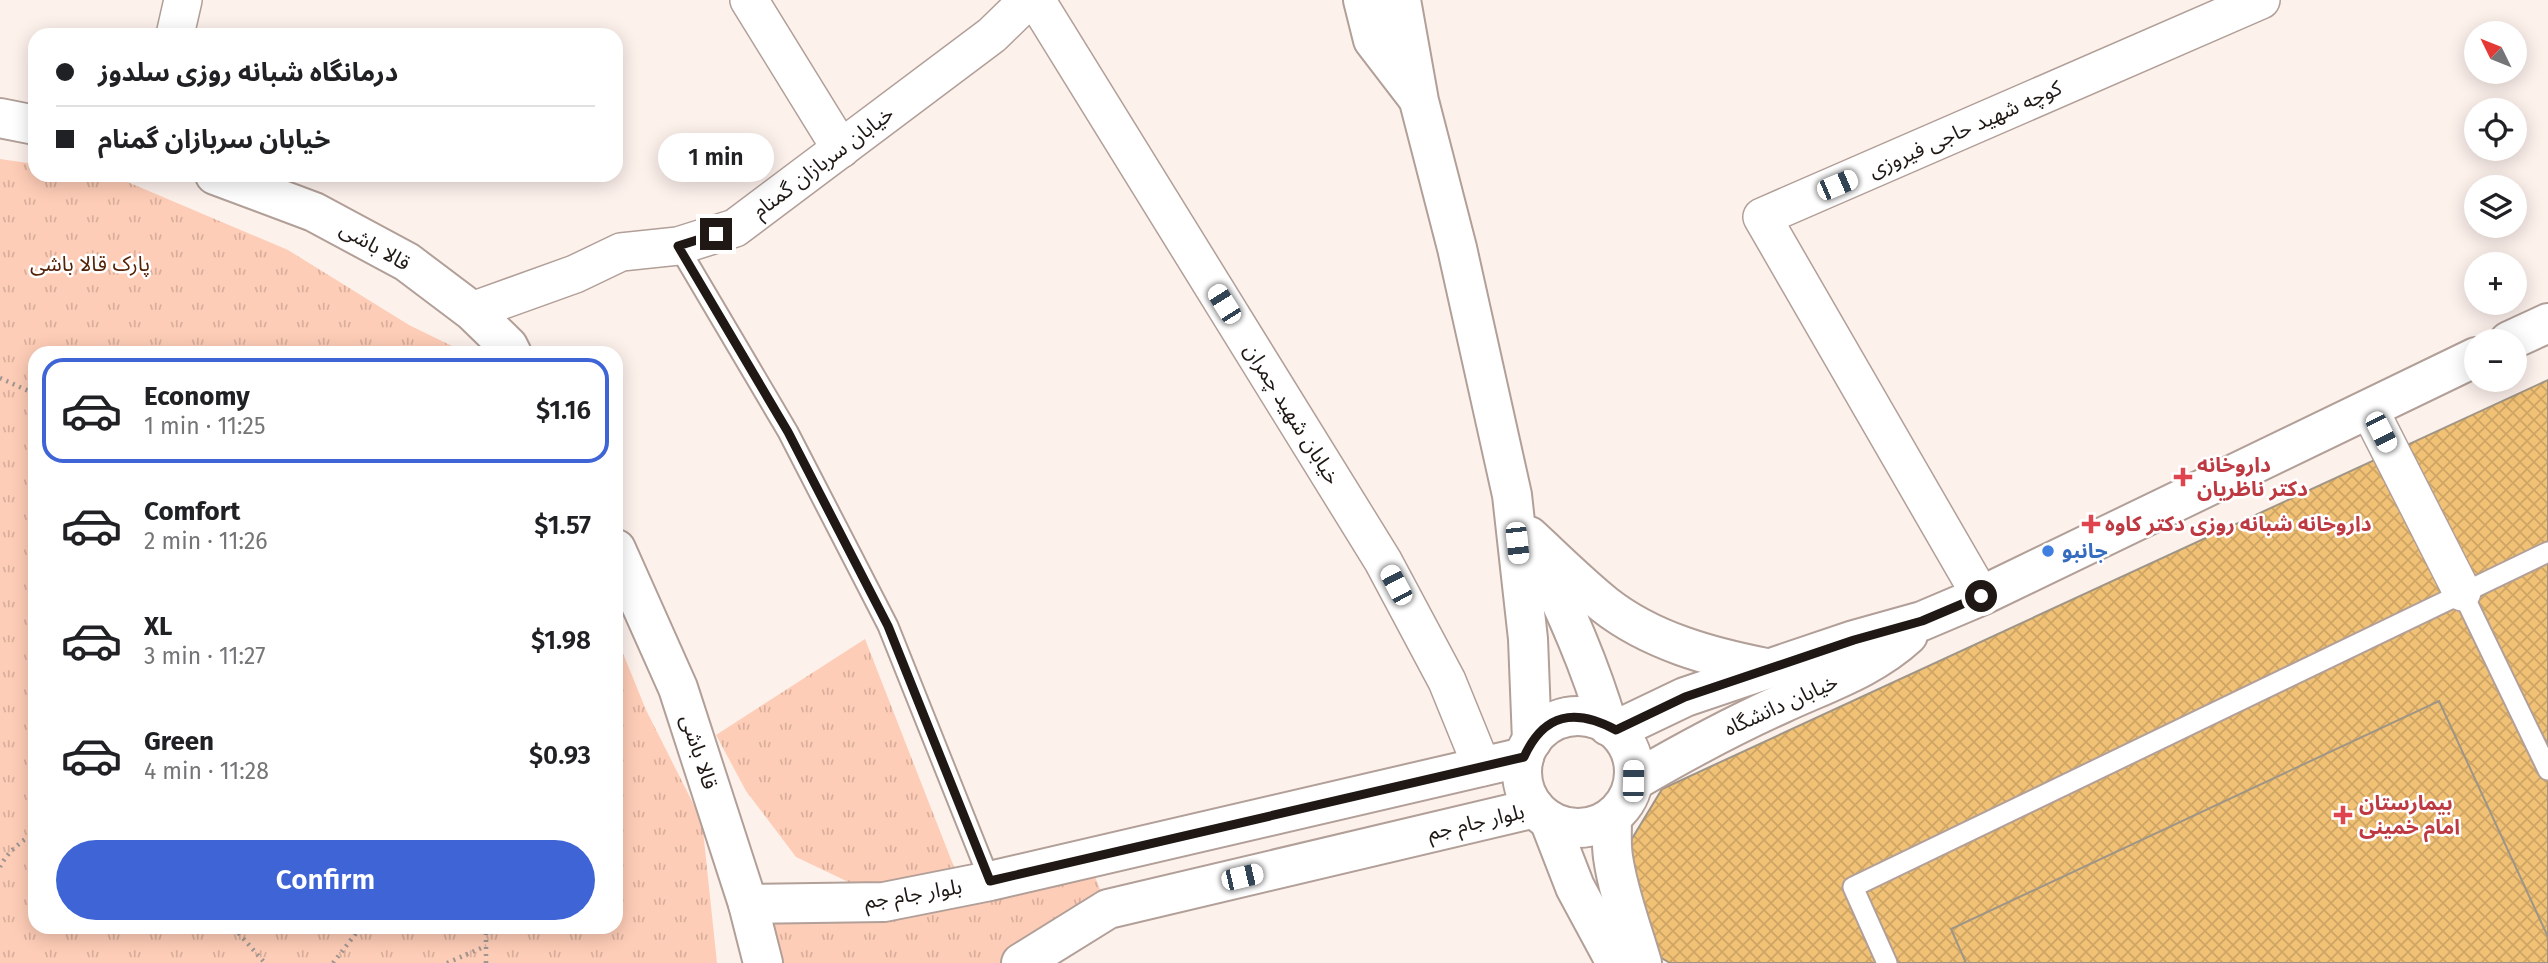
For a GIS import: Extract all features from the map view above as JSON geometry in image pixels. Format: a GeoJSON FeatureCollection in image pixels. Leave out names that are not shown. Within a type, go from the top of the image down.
{"type":"FeatureCollection","features":[{"type":"Feature","properties":{"kind":"main road"},"geometry":{"type":"LineString","coordinates":[[1363,0],[1373,40],[1419,101]]}},
{"type":"Feature","properties":{"kind":"main road"},"geometry":{"type":"LineString","coordinates":[[1401,0],[1419,101],[1457,248],[1512,495],[1528,639],[1528,749],[1522,775],[1526,793],[1542,814],[1575,887],[1616,963]]}},
{"type":"Feature","properties":{"kind":"main road"},"geometry":{"type":"LineString","coordinates":[[0,118],[28,124]]}},
{"type":"Feature","properties":{"kind":"main road","name":"قالا باشی"},"geometry":{"type":"LineString","coordinates":[[234,182],[314,212],[407,262],[471,311],[508,346]]}},
{"type":"Feature","properties":{"kind":"main road"},"geometry":{"type":"LineString","coordinates":[[2527,333],[2548,323]]}},
{"type":"Feature","properties":{"kind":"main road","name":"خیابان دانشگاه"},"geometry":{"type":"LineString","coordinates":[[1612,728],[1685,697],[1854,640],[1922,621],[1981,596],[2464,363]]}},
{"type":"Feature","properties":{"kind":"main road"},"geometry":{"type":"LineString","coordinates":[[1512,495],[1567,612],[1612,728]]}},
{"type":"Feature","properties":{"kind":"main road"},"geometry":{"type":"LineString","coordinates":[[1529,536],[1606,606],[1647,631],[1714,658],[1772,669]]}},
{"type":"Feature","properties":{"kind":"main road","name":"قالا باشی"},"geometry":{"type":"LineString","coordinates":[[623,565],[678,688],[748,904],[763,963]]}},
{"type":"Feature","properties":{"kind":"main road","name":"خیابان دانشگاه"},"geometry":{"type":"LineString","coordinates":[[1633,781],[1703,741],[1864,667],[1893,649],[1922,621]]}},
{"type":"Feature","properties":{"kind":"main road"},"geometry":{"type":"LineString","coordinates":[[1528,749],[1545,727],[1562,719],[1581,716],[1599,720],[1612,728],[1627,744],[1634,763],[1628,799],[1612,818],[1578,829],[1566,827],[1542,814]]}},
{"type":"Feature","properties":{"kind":"main road","name":"بلوار جام جم"},"geometry":{"type":"LineString","coordinates":[[748,904],[884,902],[990,881],[1482,767],[1528,749]]}},
{"type":"Feature","properties":{"kind":"main road","name":"بلوار جام جم"},"geometry":{"type":"LineString","coordinates":[[1021,963],[1108,909],[1542,814]]}},
{"type":"Feature","properties":{"kind":"main road"},"geometry":{"type":"LineString","coordinates":[[1612,818],[1612,854],[1642,963]]}},
{"type":"Feature","properties":{"kind":"street"},"geometry":{"type":"LineString","coordinates":[[177,28],[183,0]]}},
{"type":"Feature","properties":{"kind":"street"},"geometry":{"type":"LineString","coordinates":[[749,0],[841,149]]}},
{"type":"Feature","properties":{"kind":"street","name":"خیابان سربازان گمنام"},"geometry":{"type":"LineString","coordinates":[[471,311],[575,274],[621,251],[678,246],[735,228],[992,35],[1028,0]]}},
{"type":"Feature","properties":{"kind":"street","name":"خیابان شهید چمران"},"geometry":{"type":"LineString","coordinates":[[1036,0],[1383,561],[1447,681],[1482,767]]}},
{"type":"Feature","properties":{"kind":"street","name":"کوچه شهید حاجی فیروزی"},"geometry":{"type":"LineString","coordinates":[[1981,596],[1762,217],[2261,0]]}},
{"type":"Feature","properties":{"kind":"street"},"geometry":{"type":"LineString","coordinates":[[2369,409],[2462,592]]}},
{"type":"Feature","properties":{"kind":"lane"},"geometry":{"type":"LineString","coordinates":[[678,246],[788,432],[888,626],[990,881]]}},
{"type":"Feature","properties":{"kind":"lane"},"geometry":{"type":"LineString","coordinates":[[1887,963],[1853,887],[2548,552]]}},
{"type":"Feature","properties":{"kind":"lane"},"geometry":{"type":"LineString","coordinates":[[2462,592],[2547,767]]}},
{"type":"Feature","properties":{"kind":"path"},"geometry":{"type":"LineString","coordinates":[[0,378],[28,391]]}},
{"type":"Feature","properties":{"kind":"path"},"geometry":{"type":"LineString","coordinates":[[0,867],[1,860],[28,837]]}},
{"type":"Feature","properties":{"kind":"path"},"geometry":{"type":"LineString","coordinates":[[239,934],[265,963]]}},
{"type":"Feature","properties":{"kind":"path"},"geometry":{"type":"LineString","coordinates":[[333,963],[355,934]]}},
{"type":"Feature","properties":{"kind":"path"},"geometry":{"type":"LineString","coordinates":[[486,934],[486,963]]}},
{"type":"Feature","properties":{"kind":"path"},"geometry":{"type":"LineString","coordinates":[[447,963],[486,946]]}},
{"type":"Feature","properties":{"kind":"green space","name":"پارک قالا باشی"},"geometry":{"type":"Polygon","coordinates":[[[0,159],[28,163],[28,182],[128,182],[288,250],[409,325],[452,346],[28,346],[28,934],[623,934],[623,653],[646,710],[702,821],[717,963],[0,963],[0,159]]]}},
{"type":"Feature","properties":{"kind":"green space"},"geometry":{"type":"Polygon","coordinates":[[[865,639],[954,867],[861,888],[796,857],[746,791],[716,735],[865,639]]]}},
{"type":"Feature","properties":{"kind":"green space"},"geometry":{"type":"Polygon","coordinates":[[[1087,857],[1108,909],[1021,963],[763,963],[748,904],[1087,857]]]}},
{"type":"Feature","properties":{"kind":"building","name":"بیمارستان امام خمینی"},"geometry":{"type":"Polygon","coordinates":[[[2548,380],[2548,963],[1670,963],[1655,954],[1627,847],[1662,789],[2548,380]]]}},
{"type":"Feature","properties":{"kind":"building","name":"بیمارستان امام خمینی"},"geometry":{"type":"Polygon","coordinates":[[[2439,701],[2548,937],[2548,963],[1966,963],[1951,929],[2439,701]]]}},
{"type":"Feature","properties":{"kind":"place","name":"داروخانه دکتر ناظریان"},"geometry":{"type":"Point","coordinates":[2183,477]}},
{"type":"Feature","properties":{"kind":"place","name":"داروخانه شبانه روزی دکتر کاوه"},"geometry":{"type":"Point","coordinates":[2091,524]}},
{"type":"Feature","properties":{"kind":"place","name":"جانبو"},"geometry":{"type":"Point","coordinates":[2048,551]}},
{"type":"Feature","properties":{"kind":"place","name":"بیمارستان امام خمینی"},"geometry":{"type":"Point","coordinates":[2343,815]}},
{"type":"Feature","properties":{"kind":"route"},"geometry":{"type":"LineString","coordinates":[[716,234],[678,246],[788,432],[888,626],[990,881],[1524,757],[1532,741],[1545,727],[1562,719],[1581,716],[1599,720],[1616,730],[1685,697],[1854,640],[1922,621],[1981,596]]}}]}
